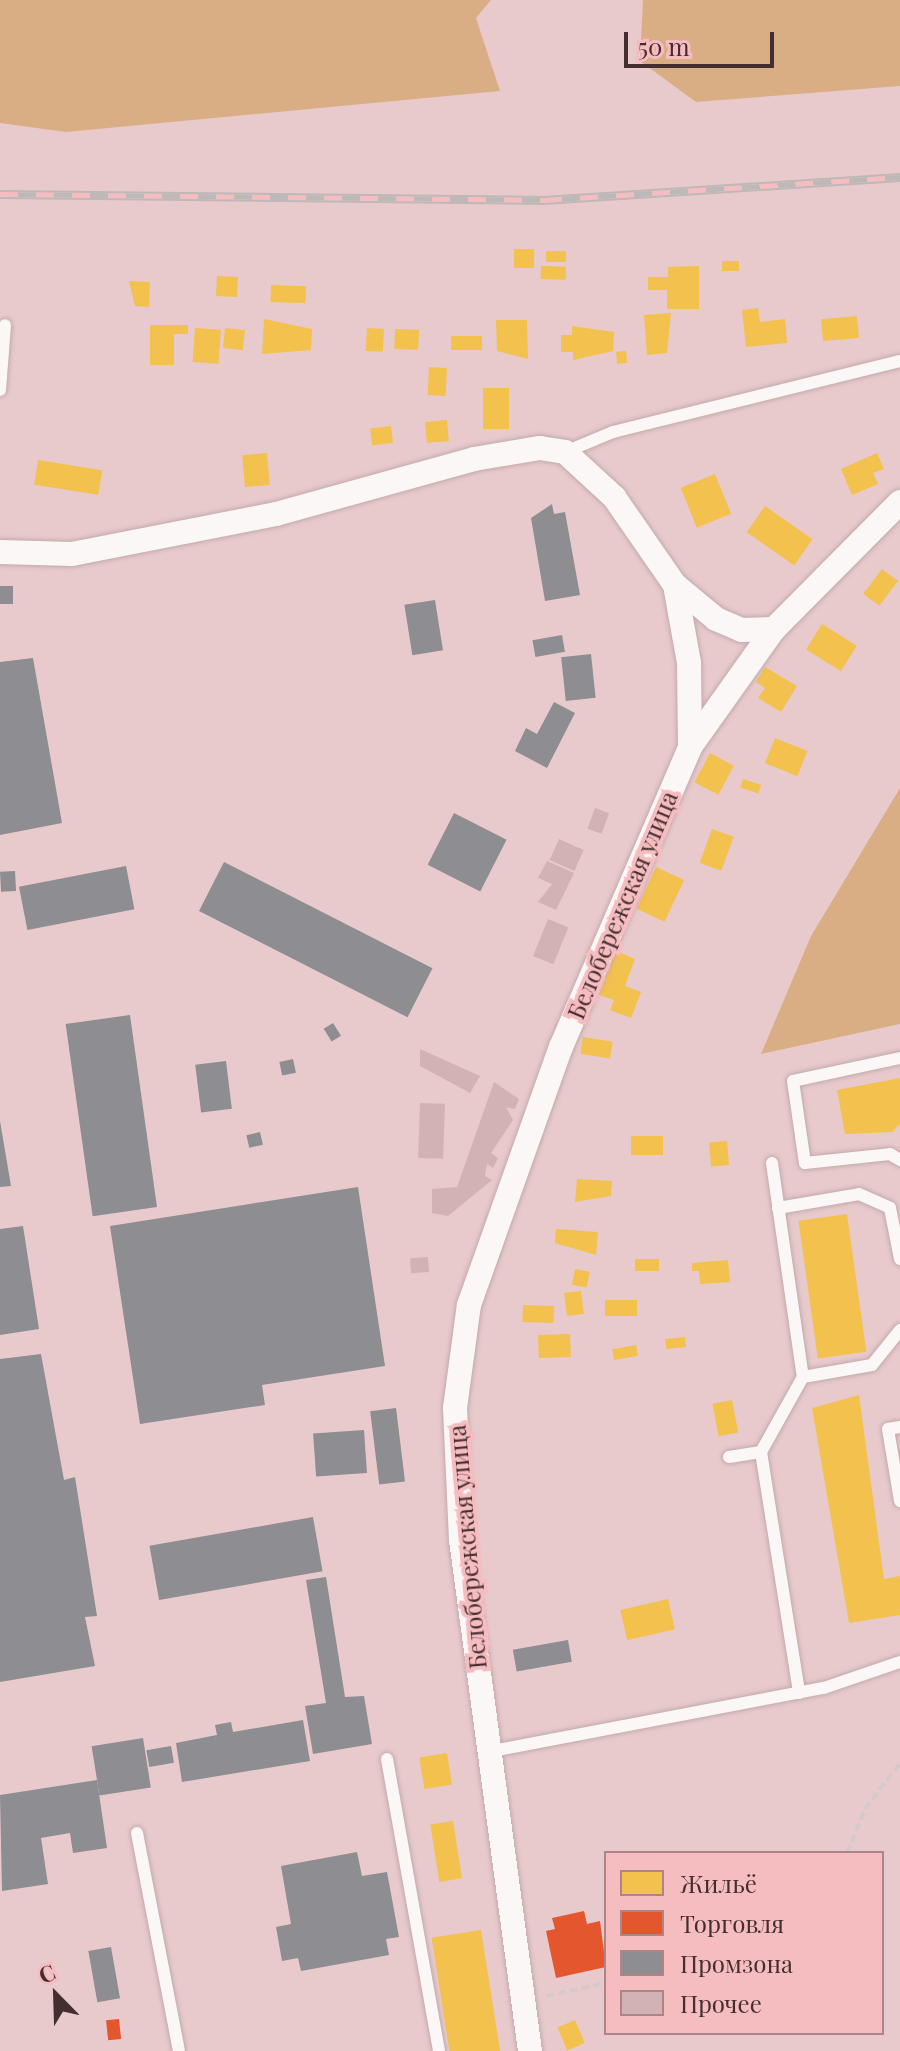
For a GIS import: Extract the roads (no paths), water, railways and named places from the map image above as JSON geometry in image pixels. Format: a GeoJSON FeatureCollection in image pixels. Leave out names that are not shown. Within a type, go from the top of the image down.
{"type":"FeatureCollection","features":[{"type":"Feature","properties":{"kind":"street"},"geometry":{"type":"LineString","coordinates":[[0,552],[72,554],[276,514],[474,459],[540,448],[565,452]]}},
{"type":"Feature","properties":{"kind":"street","name":"Белобережская улица"},"geometry":{"type":"LineString","coordinates":[[565,452],[614,497],[675,585],[689,663],[690,747]]}},
{"type":"Feature","properties":{"kind":"street","name":"Белобережская улица"},"geometry":{"type":"LineString","coordinates":[[530,2051],[487,1752],[461,1540],[455,1408],[469,1305],[561,1047],[690,747],[774,629],[900,502]]}},
{"type":"Feature","properties":{"kind":"street"},"geometry":{"type":"LineString","coordinates":[[675,585],[716,619],[742,630],[774,629]]}},
{"type":"Feature","properties":{"kind":"lane"},"geometry":{"type":"LineString","coordinates":[[0,390],[5,325]]}},
{"type":"Feature","properties":{"kind":"lane"},"geometry":{"type":"LineString","coordinates":[[565,452],[613,432],[900,361]]}},
{"type":"Feature","properties":{"kind":"lane"},"geometry":{"type":"LineString","coordinates":[[900,1058],[793,1081],[805,1163],[890,1154],[900,1160]]}},
{"type":"Feature","properties":{"kind":"lane"},"geometry":{"type":"LineString","coordinates":[[772,1163],[803,1377],[761,1452],[799,1693]]}},
{"type":"Feature","properties":{"kind":"lane"},"geometry":{"type":"LineString","coordinates":[[778,1208],[859,1194],[890,1208],[900,1259]]}},
{"type":"Feature","properties":{"kind":"lane"},"geometry":{"type":"LineString","coordinates":[[803,1377],[872,1365],[900,1330]]}},
{"type":"Feature","properties":{"kind":"lane"},"geometry":{"type":"LineString","coordinates":[[900,1427],[888,1429],[900,1501]]}},
{"type":"Feature","properties":{"kind":"lane"},"geometry":{"type":"LineString","coordinates":[[729,1457],[761,1452]]}},
{"type":"Feature","properties":{"kind":"lane"},"geometry":{"type":"LineString","coordinates":[[487,1752],[799,1693],[900,1662]]}},
{"type":"Feature","properties":{"kind":"lane"},"geometry":{"type":"LineString","coordinates":[[387,1759],[439,2051]]}},
{"type":"Feature","properties":{"kind":"lane"},"geometry":{"type":"LineString","coordinates":[[137,1833],[179,2051]]}},
{"type":"Feature","properties":{"kind":"railway"},"geometry":{"type":"LineString","coordinates":[[0,194],[544,200],[900,177]]}}]}
